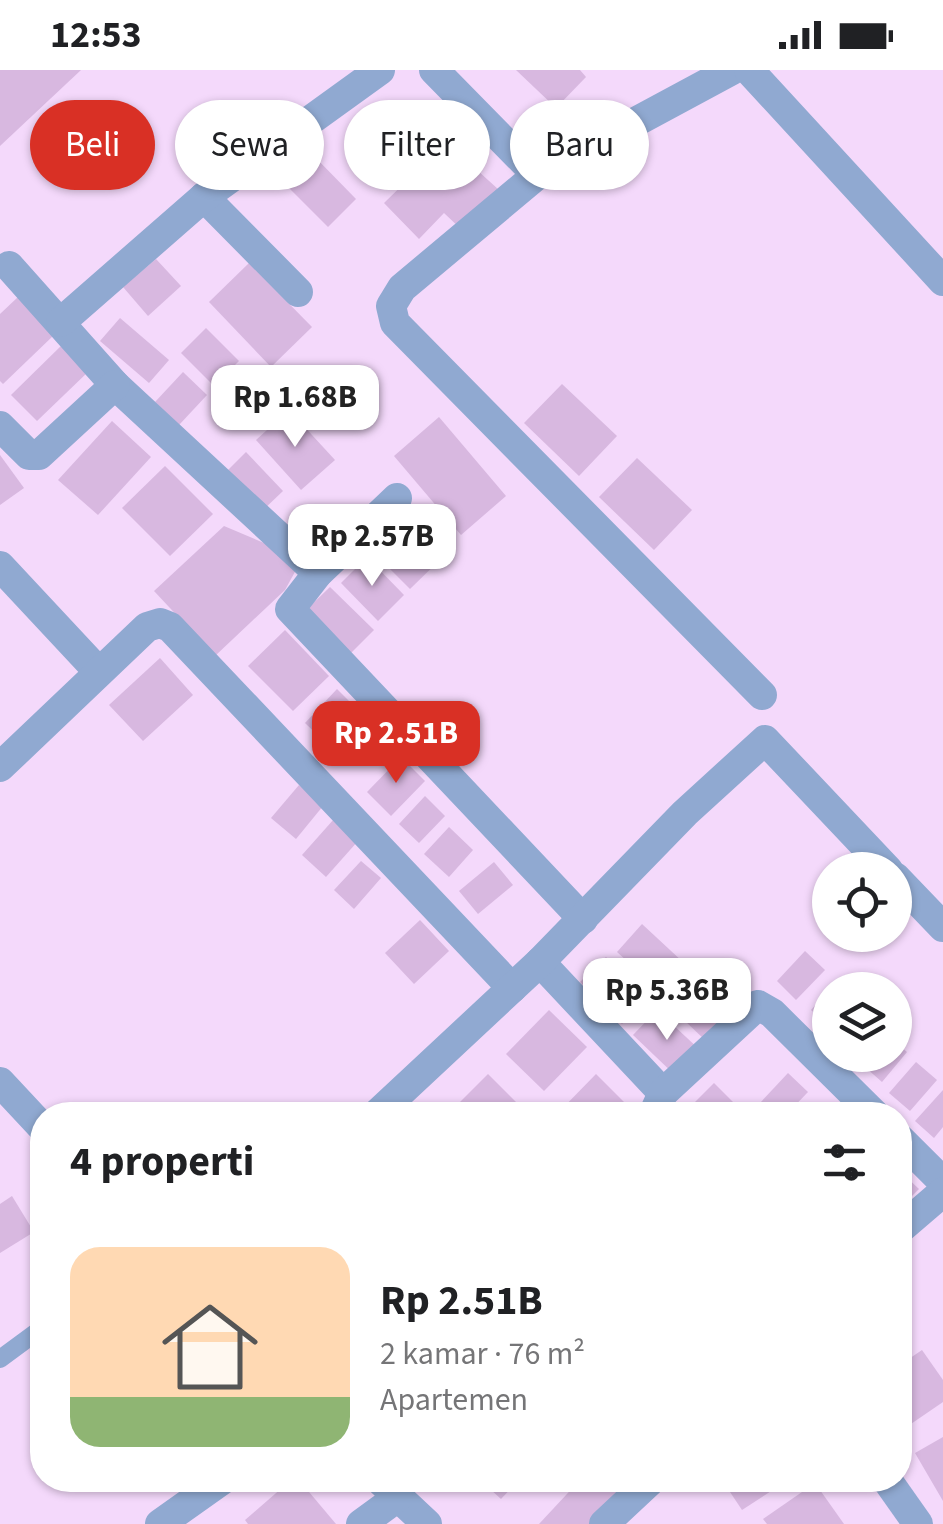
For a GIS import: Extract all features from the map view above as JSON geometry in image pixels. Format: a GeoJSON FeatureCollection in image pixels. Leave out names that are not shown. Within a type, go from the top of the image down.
{"type":"FeatureCollection","features":[{"type":"Feature","properties":{"kind":"street"},"geometry":{"type":"LineString","coordinates":[[62,322],[204,197],[380,70]]}},
{"type":"Feature","properties":{"kind":"street"},"geometry":{"type":"LineString","coordinates":[[434,70],[510,147]]}},
{"type":"Feature","properties":{"kind":"street"},"geometry":{"type":"LineString","coordinates":[[649,115],[732,70]]}},
{"type":"Feature","properties":{"kind":"street"},"geometry":{"type":"LineString","coordinates":[[749,70],[943,280]]}},
{"type":"Feature","properties":{"kind":"street"},"geometry":{"type":"LineString","coordinates":[[519,190],[402,288],[391,306],[395,323],[762,695]]}},
{"type":"Feature","properties":{"kind":"street"},"geometry":{"type":"LineString","coordinates":[[204,197],[298,292]]}},
{"type":"Feature","properties":{"kind":"street"},"geometry":{"type":"LineString","coordinates":[[8,266],[115,384],[318,572]]}},
{"type":"Feature","properties":{"kind":"street"},"geometry":{"type":"LineString","coordinates":[[0,426],[28,455],[39,455],[115,384]]}},
{"type":"Feature","properties":{"kind":"street"},"geometry":{"type":"LineString","coordinates":[[397,498],[318,572],[290,609],[583,919]]}},
{"type":"Feature","properties":{"kind":"street"},"geometry":{"type":"LineString","coordinates":[[0,566],[98,671]]}},
{"type":"Feature","properties":{"kind":"street"},"geometry":{"type":"LineString","coordinates":[[0,767],[147,627],[170,627],[512,988]]}},
{"type":"Feature","properties":{"kind":"street"},"geometry":{"type":"LineString","coordinates":[[390,1102],[540,962],[685,813],[765,740],[871,852]]}},
{"type":"Feature","properties":{"kind":"street"},"geometry":{"type":"LineString","coordinates":[[912,895],[943,928]]}},
{"type":"Feature","properties":{"kind":"street"},"geometry":{"type":"LineString","coordinates":[[540,962],[656,1102]]}},
{"type":"Feature","properties":{"kind":"street"},"geometry":{"type":"LineString","coordinates":[[660,1102],[758,1005],[772,1013],[863,1102]]}},
{"type":"Feature","properties":{"kind":"street"},"geometry":{"type":"LineString","coordinates":[[0,1082],[30,1113]]}},
{"type":"Feature","properties":{"kind":"street"},"geometry":{"type":"LineString","coordinates":[[912,1151],[943,1182]]}},
{"type":"Feature","properties":{"kind":"street"},"geometry":{"type":"LineString","coordinates":[[912,1219],[943,1192]]}},
{"type":"Feature","properties":{"kind":"street"},"geometry":{"type":"LineString","coordinates":[[160,1524],[205,1492]]}},
{"type":"Feature","properties":{"kind":"street"},"geometry":{"type":"LineString","coordinates":[[361,1524],[387,1492]]}},
{"type":"Feature","properties":{"kind":"street"},"geometry":{"type":"LineString","coordinates":[[392,1492],[427,1524]]}},
{"type":"Feature","properties":{"kind":"street"},"geometry":{"type":"LineString","coordinates":[[618,1520],[641,1492]]}},
{"type":"Feature","properties":{"kind":"street"},"geometry":{"type":"LineString","coordinates":[[895,1492],[918,1524]]}},
{"type":"Feature","properties":{"kind":"lane"},"geometry":{"type":"LineString","coordinates":[[0,1359],[30,1337]]}},
{"type":"Feature","properties":{"kind":"building"},"geometry":{"type":"Polygon","coordinates":[[[0,70],[81,70],[49,100],[30,100],[30,118],[0,146],[0,70]]]}},
{"type":"Feature","properties":{"kind":"building"},"geometry":{"type":"Polygon","coordinates":[[[516,70],[580,70],[586,77],[564,100],[548,100],[516,70]]]}},
{"type":"Feature","properties":{"kind":"building"},"geometry":{"type":"Polygon","coordinates":[[[324,166],[356,199],[328,227],[291,190],[324,190],[324,166]]]}},
{"type":"Feature","properties":{"kind":"building"},"geometry":{"type":"Polygon","coordinates":[[[490,182],[499,190],[462,230],[444,213],[419,239],[384,203],[397,190],[490,190],[490,182]]]}},
{"type":"Feature","properties":{"kind":"building"},"geometry":{"type":"Polygon","coordinates":[[[156,259],[181,286],[148,316],[123,287],[156,259]]]}},
{"type":"Feature","properties":{"kind":"building"},"geometry":{"type":"Polygon","coordinates":[[[249,263],[312,327],[271,367],[209,302],[249,263]]]}},
{"type":"Feature","properties":{"kind":"building"},"geometry":{"type":"Polygon","coordinates":[[[18,297],[54,335],[3,384],[0,314],[18,297]]]}},
{"type":"Feature","properties":{"kind":"building"},"geometry":{"type":"Polygon","coordinates":[[[120,318],[169,360],[149,383],[100,341],[120,318]]]}},
{"type":"Feature","properties":{"kind":"building"},"geometry":{"type":"Polygon","coordinates":[[[206,328],[239,361],[214,386],[181,353],[206,328]]]}},
{"type":"Feature","properties":{"kind":"building"},"geometry":{"type":"Polygon","coordinates":[[[64,343],[90,370],[37,421],[11,395],[64,343]]]}},
{"type":"Feature","properties":{"kind":"building"},"geometry":{"type":"Polygon","coordinates":[[[183,372],[207,395],[179,425],[155,402],[183,372]]]}},
{"type":"Feature","properties":{"kind":"building"},"geometry":{"type":"Polygon","coordinates":[[[562,384],[617,436],[579,476],[524,423],[562,384]]]}},
{"type":"Feature","properties":{"kind":"building"},"geometry":{"type":"Polygon","coordinates":[[[289,410],[335,460],[301,490],[256,440],[289,410]]]}},
{"type":"Feature","properties":{"kind":"building"},"geometry":{"type":"Polygon","coordinates":[[[439,417],[506,496],[461,535],[394,456],[439,417]]]}},
{"type":"Feature","properties":{"kind":"building"},"geometry":{"type":"Polygon","coordinates":[[[112,421],[151,457],[98,515],[58,480],[112,421]]]}},
{"type":"Feature","properties":{"kind":"building"},"geometry":{"type":"Polygon","coordinates":[[[246,452],[283,491],[261,512],[224,474],[246,452]]]}},
{"type":"Feature","properties":{"kind":"building"},"geometry":{"type":"Polygon","coordinates":[[[0,455],[24,488],[0,505],[0,455]]]}},
{"type":"Feature","properties":{"kind":"building"},"geometry":{"type":"Polygon","coordinates":[[[637,458],[692,510],[654,550],[599,497],[637,458]]]}},
{"type":"Feature","properties":{"kind":"building"},"geometry":{"type":"Polygon","coordinates":[[[165,466],[213,514],[170,556],[122,508],[165,466]]]}},
{"type":"Feature","properties":{"kind":"building"},"geometry":{"type":"Polygon","coordinates":[[[409,512],[448,552],[410,589],[371,550],[409,512]]]}},
{"type":"Feature","properties":{"kind":"building"},"geometry":{"type":"Polygon","coordinates":[[[224,526],[302,559],[285,590],[215,656],[154,591],[224,526]]]}},
{"type":"Feature","properties":{"kind":"building"},"geometry":{"type":"Polygon","coordinates":[[[367,557],[404,595],[378,621],[341,583],[367,557]]]}},
{"type":"Feature","properties":{"kind":"building"},"geometry":{"type":"Polygon","coordinates":[[[330,587],[374,630],[346,658],[302,614],[330,587]]]}},
{"type":"Feature","properties":{"kind":"building"},"geometry":{"type":"Polygon","coordinates":[[[285,630],[329,676],[293,711],[248,666],[285,630]]]}},
{"type":"Feature","properties":{"kind":"building"},"geometry":{"type":"Polygon","coordinates":[[[160,658],[193,695],[143,741],[109,705],[160,658]]]}},
{"type":"Feature","properties":{"kind":"building"},"geometry":{"type":"Polygon","coordinates":[[[337,689],[362,714],[330,747],[305,723],[337,689]]]}},
{"type":"Feature","properties":{"kind":"building"},"geometry":{"type":"Polygon","coordinates":[[[401,757],[425,781],[391,816],[367,792],[401,757]]]}},
{"type":"Feature","properties":{"kind":"building"},"geometry":{"type":"Polygon","coordinates":[[[299,785],[323,806],[296,839],[271,818],[299,785]]]}},
{"type":"Feature","properties":{"kind":"building"},"geometry":{"type":"Polygon","coordinates":[[[425,796],[445,816],[419,843],[399,824],[425,796]]]}},
{"type":"Feature","properties":{"kind":"building"},"geometry":{"type":"Polygon","coordinates":[[[334,819],[358,841],[326,877],[302,855],[334,819]]]}},
{"type":"Feature","properties":{"kind":"building"},"geometry":{"type":"Polygon","coordinates":[[[449,827],[473,850],[449,877],[424,854],[449,827]]]}},
{"type":"Feature","properties":{"kind":"building"},"geometry":{"type":"Polygon","coordinates":[[[361,861],[381,878],[354,909],[334,890],[361,861]]]}},
{"type":"Feature","properties":{"kind":"building"},"geometry":{"type":"Polygon","coordinates":[[[494,862],[513,885],[478,914],[459,891],[494,862]]]}},
{"type":"Feature","properties":{"kind":"building"},"geometry":{"type":"Polygon","coordinates":[[[420,920],[449,951],[414,984],[385,953],[420,920]]]}},
{"type":"Feature","properties":{"kind":"building"},"geometry":{"type":"Polygon","coordinates":[[[642,924],[684,963],[659,990],[617,952],[642,924]]]}},
{"type":"Feature","properties":{"kind":"building"},"geometry":{"type":"Polygon","coordinates":[[[805,951],[825,970],[812,972],[812,983],[796,1000],[777,981],[805,951]]]}},
{"type":"Feature","properties":{"kind":"building"},"geometry":{"type":"Polygon","coordinates":[[[606,957],[647,998],[622,1024],[580,982],[606,957]]]}},
{"type":"Feature","properties":{"kind":"building"},"geometry":{"type":"Polygon","coordinates":[[[696,966],[738,1007],[706,1041],[663,1000],[696,966]]]}},
{"type":"Feature","properties":{"kind":"building"},"geometry":{"type":"Polygon","coordinates":[[[549,1010],[587,1047],[544,1091],[506,1054],[549,1010]]]}},
{"type":"Feature","properties":{"kind":"building"},"geometry":{"type":"Polygon","coordinates":[[[657,1010],[701,1051],[677,1077],[633,1035],[657,1010]]]}},
{"type":"Feature","properties":{"kind":"building"},"geometry":{"type":"Polygon","coordinates":[[[916,1062],[937,1080],[912,1109],[912,1102],[900,1102],[889,1093],[907,1072],[912,1072],[916,1062]]]}},
{"type":"Feature","properties":{"kind":"building"},"geometry":{"type":"Polygon","coordinates":[[[871,1072],[890,1072],[882,1082],[871,1072]]]}},
{"type":"Feature","properties":{"kind":"building"},"geometry":{"type":"Polygon","coordinates":[[[788,1073],[808,1092],[798,1102],[761,1102],[788,1073]]]}},
{"type":"Feature","properties":{"kind":"building"},"geometry":{"type":"Polygon","coordinates":[[[488,1074],[516,1102],[460,1102],[488,1074]]]}},
{"type":"Feature","properties":{"kind":"building"},"geometry":{"type":"Polygon","coordinates":[[[596,1074],[624,1102],[569,1102],[596,1074]]]}},
{"type":"Feature","properties":{"kind":"building"},"geometry":{"type":"Polygon","coordinates":[[[714,1083],[733,1102],[695,1102],[714,1083]]]}},
{"type":"Feature","properties":{"kind":"building"},"geometry":{"type":"Polygon","coordinates":[[[943,1090],[943,1127],[934,1138],[915,1121],[943,1090]]]}},
{"type":"Feature","properties":{"kind":"building"},"geometry":{"type":"Polygon","coordinates":[[[12,1196],[30,1225],[30,1234],[0,1253],[0,1204],[12,1196]]]}},
{"type":"Feature","properties":{"kind":"building"},"geometry":{"type":"Polygon","coordinates":[[[922,1350],[943,1380],[943,1402],[912,1423],[912,1357],[922,1350]]]}},
{"type":"Feature","properties":{"kind":"building"},"geometry":{"type":"Polygon","coordinates":[[[943,1437],[943,1501],[915,1453],[943,1437]]]}},
{"type":"Feature","properties":{"kind":"building"},"geometry":{"type":"Polygon","coordinates":[[[277,1492],[309,1492],[336,1524],[248,1524],[245,1520],[277,1492]]]}},
{"type":"Feature","properties":{"kind":"building"},"geometry":{"type":"Polygon","coordinates":[[[569,1492],[621,1492],[591,1524],[539,1524],[569,1492]]]}},
{"type":"Feature","properties":{"kind":"building"},"geometry":{"type":"Polygon","coordinates":[[[730,1492],[770,1492],[742,1510],[730,1492]]]}},
{"type":"Feature","properties":{"kind":"building"},"geometry":{"type":"Polygon","coordinates":[[[802,1492],[821,1492],[844,1524],[767,1524],[763,1519],[802,1492]]]}}]}
